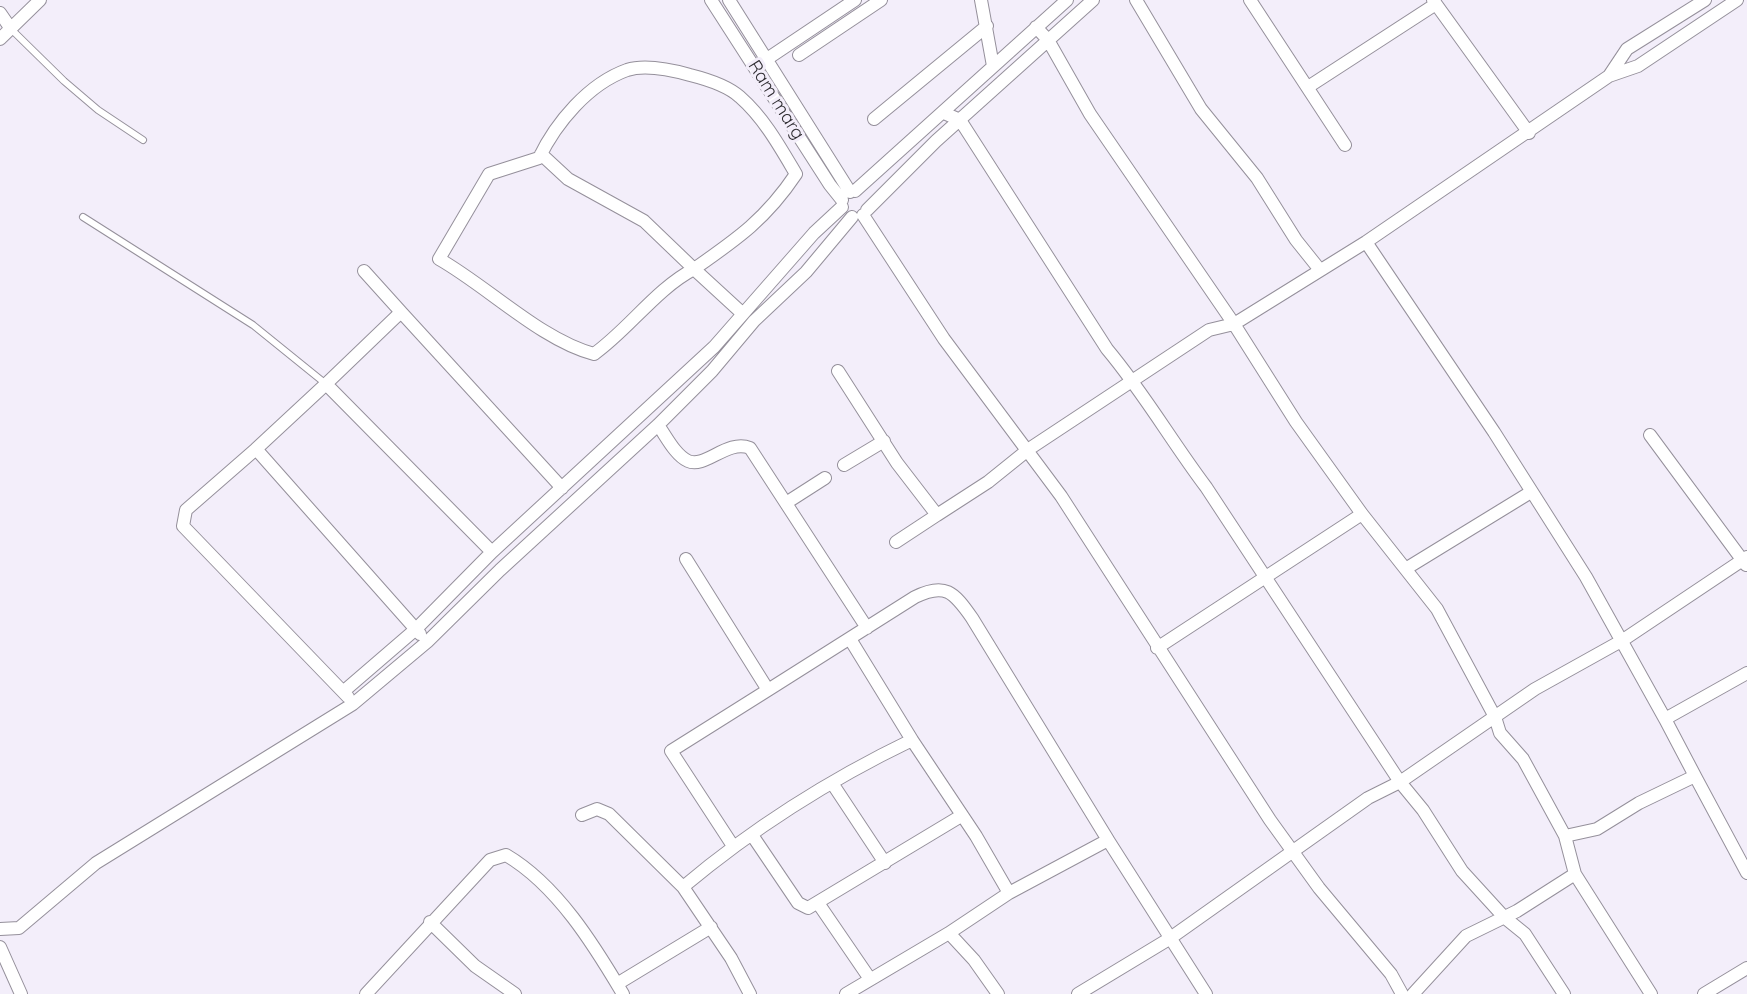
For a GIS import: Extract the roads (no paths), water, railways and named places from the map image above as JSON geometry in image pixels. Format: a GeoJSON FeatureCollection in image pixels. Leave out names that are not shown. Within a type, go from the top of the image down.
{"type":"FeatureCollection","features":[{"type":"Feature","properties":{"kind":"street"},"geometry":{"type":"LineString","coordinates":[[0,39],[40,0]]}},
{"type":"Feature","properties":{"kind":"street","name":"Ram marg"},"geometry":{"type":"LineString","coordinates":[[711,0],[830,185],[847,197]]}},
{"type":"Feature","properties":{"kind":"street"},"geometry":{"type":"LineString","coordinates":[[729,0],[767,58],[847,197],[861,214],[944,339],[1029,449],[1157,648],[1293,852],[1391,974],[1402,994]]}},
{"type":"Feature","properties":{"kind":"street"},"geometry":{"type":"LineString","coordinates":[[756,67],[855,0]]}},
{"type":"Feature","properties":{"kind":"street"},"geometry":{"type":"LineString","coordinates":[[799,55],[881,0]]}},
{"type":"Feature","properties":{"kind":"street"},"geometry":{"type":"LineString","coordinates":[[981,0],[993,66]]}},
{"type":"Feature","properties":{"kind":"street"},"geometry":{"type":"LineString","coordinates":[[344,691],[416,629],[492,552],[714,347],[847,197],[944,113],[1066,0]]}},
{"type":"Feature","properties":{"kind":"street"},"geometry":{"type":"LineString","coordinates":[[0,930],[19,927],[96,863],[353,704],[427,642],[500,570],[658,425],[712,371],[754,321],[806,272],[861,214],[960,120],[1093,0]]}},
{"type":"Feature","properties":{"kind":"street"},"geometry":{"type":"LineString","coordinates":[[1136,0],[1201,109],[1257,178],[1296,240],[1320,270]]}},
{"type":"Feature","properties":{"kind":"street"},"geometry":{"type":"LineString","coordinates":[[1250,0],[1345,145]]}},
{"type":"Feature","properties":{"kind":"street"},"geometry":{"type":"LineString","coordinates":[[896,542],[988,482],[1029,449],[1209,330],[1234,324],[1366,242],[1529,133],[1609,76],[1638,66],[1737,0]]}},
{"type":"Feature","properties":{"kind":"street"},"geometry":{"type":"LineString","coordinates":[[1308,87],[1435,2],[1529,133]]}},
{"type":"Feature","properties":{"kind":"street"},"geometry":{"type":"LineString","coordinates":[[1609,76],[1627,50],[1698,2]]}},
{"type":"Feature","properties":{"kind":"street"},"geometry":{"type":"LineString","coordinates":[[0,13],[11,29]]}},
{"type":"Feature","properties":{"kind":"street"},"geometry":{"type":"LineString","coordinates":[[874,119],[987,26]]}},
{"type":"Feature","properties":{"kind":"street"},"geometry":{"type":"LineString","coordinates":[[1036,27],[1048,40],[1090,114],[1234,324],[1296,422],[1362,514],[1407,568],[1437,609],[1495,717],[1500,733],[1523,759],[1565,836],[1575,874],[1651,994]]}},
{"type":"Feature","properties":{"kind":"street"},"geometry":{"type":"LineString","coordinates":[[629,69],[667,69],[706,79],[739,95],[770,130],[796,174],[779,200],[752,228],[694,269],[678,278],[619,336],[594,354],[579,350],[529,320],[469,276],[439,259],[489,174],[539,158],[549,138],[574,108],[604,81],[629,69]]}},
{"type":"Feature","properties":{"kind":"street"},"geometry":{"type":"LineString","coordinates":[[944,113],[960,120],[1107,349],[1134,381],[1174,446],[1206,487],[1400,782],[1423,810],[1462,871],[1504,917],[1525,934],[1564,994]]}},
{"type":"Feature","properties":{"kind":"street"},"geometry":{"type":"LineString","coordinates":[[541,154],[568,178],[644,221],[743,314]]}},
{"type":"Feature","properties":{"kind":"street"},"geometry":{"type":"LineString","coordinates":[[847,197],[866,197],[861,214]]}},
{"type":"Feature","properties":{"kind":"street"},"geometry":{"type":"LineString","coordinates":[[1366,242],[1532,492],[1623,640],[1747,873]]}},
{"type":"Feature","properties":{"kind":"street"},"geometry":{"type":"LineString","coordinates":[[364,271],[562,488]]}},
{"type":"Feature","properties":{"kind":"street"},"geometry":{"type":"LineString","coordinates":[[353,704],[344,691],[183,526],[186,510],[256,449],[401,312]]}},
{"type":"Feature","properties":{"kind":"street"},"geometry":{"type":"LineString","coordinates":[[838,371],[937,515]]}},
{"type":"Feature","properties":{"kind":"street"},"geometry":{"type":"LineString","coordinates":[[326,384],[492,552]]}},
{"type":"Feature","properties":{"kind":"street"},"geometry":{"type":"LineString","coordinates":[[658,425],[689,462],[696,463],[733,447],[750,448],[867,627]]}},
{"type":"Feature","properties":{"kind":"street"},"geometry":{"type":"LineString","coordinates":[[1078,994],[1169,939],[1368,798],[1400,782],[1535,689],[1623,640],[1746,561],[1650,435]]}},
{"type":"Feature","properties":{"kind":"street"},"geometry":{"type":"LineString","coordinates":[[844,465],[884,441]]}},
{"type":"Feature","properties":{"kind":"street"},"geometry":{"type":"LineString","coordinates":[[256,449],[427,642]]}},
{"type":"Feature","properties":{"kind":"street"},"geometry":{"type":"LineString","coordinates":[[786,503],[825,478]]}},
{"type":"Feature","properties":{"kind":"street"},"geometry":{"type":"LineString","coordinates":[[1407,568],[1532,492]]}},
{"type":"Feature","properties":{"kind":"street"},"geometry":{"type":"LineString","coordinates":[[1157,648],[1362,514]]}},
{"type":"Feature","properties":{"kind":"street"},"geometry":{"type":"LineString","coordinates":[[686,559],[768,690]]}},
{"type":"Feature","properties":{"kind":"street"},"geometry":{"type":"LineString","coordinates":[[733,846],[670,750],[932,588],[946,590],[958,599],[1169,939],[1206,994]]}},
{"type":"Feature","properties":{"kind":"street"},"geometry":{"type":"LineString","coordinates":[[850,639],[1009,893]]}},
{"type":"Feature","properties":{"kind":"street"},"geometry":{"type":"LineString","coordinates":[[1665,719],[1747,674]]}},
{"type":"Feature","properties":{"kind":"street"},"geometry":{"type":"LineString","coordinates":[[683,887],[733,846],[832,783],[912,740]]}},
{"type":"Feature","properties":{"kind":"street"},"geometry":{"type":"LineString","coordinates":[[1565,836],[1597,829],[1640,803],[1695,776]]}},
{"type":"Feature","properties":{"kind":"street"},"geometry":{"type":"LineString","coordinates":[[832,783],[885,863]]}},
{"type":"Feature","properties":{"kind":"street"},"geometry":{"type":"LineString","coordinates":[[582,815],[597,809],[609,814],[683,887],[711,927],[750,994]]}},
{"type":"Feature","properties":{"kind":"street"},"geometry":{"type":"LineString","coordinates":[[752,835],[798,903],[808,908],[961,816]]}},
{"type":"Feature","properties":{"kind":"street"},"geometry":{"type":"LineString","coordinates":[[846,994],[949,933],[1009,893],[1108,840]]}},
{"type":"Feature","properties":{"kind":"street"},"geometry":{"type":"LineString","coordinates":[[373,992],[430,922],[490,860],[507,855],[524,867],[556,898],[620,989],[711,927]]}},
{"type":"Feature","properties":{"kind":"street"},"geometry":{"type":"LineString","coordinates":[[1413,994],[1466,936],[1504,917],[1575,874]]}},
{"type":"Feature","properties":{"kind":"street"},"geometry":{"type":"LineString","coordinates":[[818,903],[870,980]]}},
{"type":"Feature","properties":{"kind":"street"},"geometry":{"type":"LineString","coordinates":[[430,922],[475,966],[515,994]]}},
{"type":"Feature","properties":{"kind":"street"},"geometry":{"type":"LineString","coordinates":[[949,933],[974,960],[998,994]]}},
{"type":"Feature","properties":{"kind":"street"},"geometry":{"type":"LineString","coordinates":[[0,947],[21,994]]}},
{"type":"Feature","properties":{"kind":"street"},"geometry":{"type":"LineString","coordinates":[[1704,994],[1747,968]]}},
{"type":"Feature","properties":{"kind":"lane"},"geometry":{"type":"LineString","coordinates":[[11,29],[64,81],[98,110],[143,140]]}},
{"type":"Feature","properties":{"kind":"lane"},"geometry":{"type":"LineString","coordinates":[[83,217],[253,325],[326,384]]}}]}
